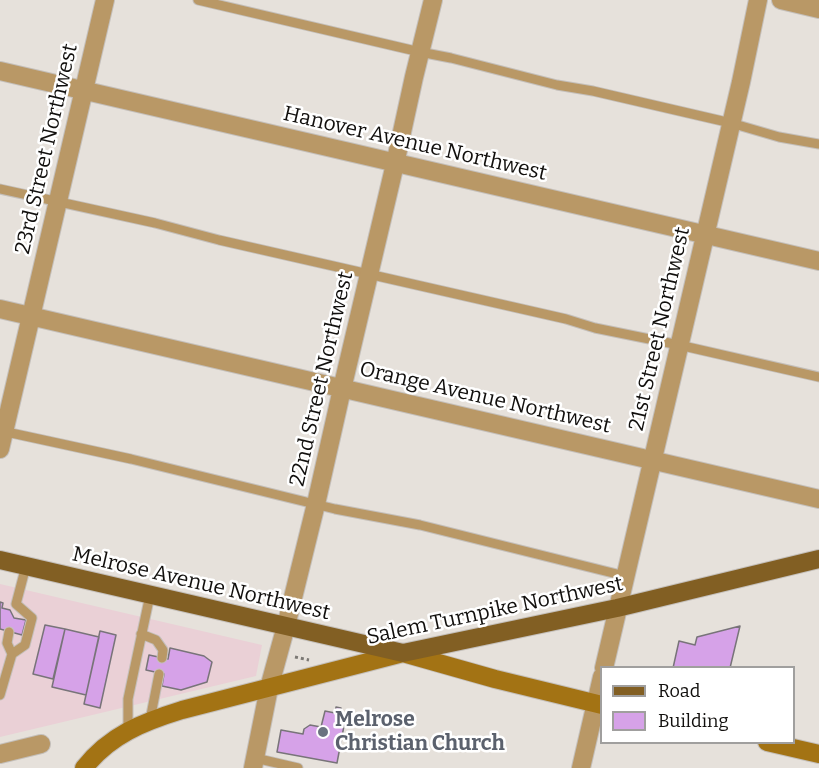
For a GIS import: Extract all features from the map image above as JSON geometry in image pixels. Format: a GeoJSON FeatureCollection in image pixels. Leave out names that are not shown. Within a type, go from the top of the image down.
{"type":"FeatureCollection","features":[{"type":"Feature","properties":{"kind":"main road","name":"Salem Turnpike Northwest"},"geometry":{"type":"LineString","coordinates":[[403,653],[617,608],[819,559]]}},
{"type":"Feature","properties":{"kind":"main road","name":"Melrose Avenue Northwest"},"geometry":{"type":"LineString","coordinates":[[0,560],[403,653]]}},
{"type":"Feature","properties":{"kind":"street","name":"23rd Street Northwest"},"geometry":{"type":"LineString","coordinates":[[1,437],[105,0]]}},
{"type":"Feature","properties":{"kind":"street","name":"22nd Street Northwest"},"geometry":{"type":"LineString","coordinates":[[254,763],[269,688],[316,504],[433,0]]}},
{"type":"Feature","properties":{"kind":"street","name":"21st Street Northwest"},"geometry":{"type":"LineString","coordinates":[[604,666],[758,0]]}},
{"type":"Feature","properties":{"kind":"street"},"geometry":{"type":"LineString","coordinates":[[781,0],[819,9]]}},
{"type":"Feature","properties":{"kind":"street","name":"Hanover Avenue Northwest"},"geometry":{"type":"LineString","coordinates":[[0,71],[819,261]]}},
{"type":"Feature","properties":{"kind":"street","name":"Orange Avenue Northwest"},"geometry":{"type":"LineString","coordinates":[[0,309],[819,499]]}},
{"type":"Feature","properties":{"kind":"street","name":"Salem Turnpike Northwest"},"geometry":{"type":"LineString","coordinates":[[150,720],[403,653]]}},
{"type":"Feature","properties":{"kind":"street","name":"Melrose Avenue Northwest"},"geometry":{"type":"LineString","coordinates":[[403,653],[495,679],[599,704]]}},
{"type":"Feature","properties":{"kind":"street"},"geometry":{"type":"LineString","coordinates":[[581,768],[599,704]]}},
{"type":"Feature","properties":{"kind":"street"},"geometry":{"type":"LineString","coordinates":[[84,768],[108,744],[150,720]]}},
{"type":"Feature","properties":{"kind":"street"},"geometry":{"type":"LineString","coordinates":[[0,754],[40,744]]}},
{"type":"Feature","properties":{"kind":"street"},"geometry":{"type":"LineString","coordinates":[[776,744],[819,754]]}},
{"type":"Feature","properties":{"kind":"lane"},"geometry":{"type":"LineString","coordinates":[[198,0],[451,58],[557,85],[593,91],[731,123],[779,137],[819,144]]}},
{"type":"Feature","properties":{"kind":"lane"},"geometry":{"type":"LineString","coordinates":[[0,189],[819,377]]}},
{"type":"Feature","properties":{"kind":"lane"},"geometry":{"type":"LineString","coordinates":[[1,437],[131,459],[316,504],[420,525],[625,576]]}},
{"type":"Feature","properties":{"kind":"lane"},"geometry":{"type":"LineString","coordinates":[[13,615],[26,566]]}},
{"type":"Feature","properties":{"kind":"lane"},"geometry":{"type":"LineString","coordinates":[[129,730],[128,699],[150,595]]}},
{"type":"Feature","properties":{"kind":"lane"},"geometry":{"type":"LineString","coordinates":[[12,654],[26,645],[32,618],[16,604]]}},
{"type":"Feature","properties":{"kind":"lane"},"geometry":{"type":"LineString","coordinates":[[0,695],[12,654],[7,643],[9,632]]}},
{"type":"Feature","properties":{"kind":"lane"},"geometry":{"type":"LineString","coordinates":[[141,634],[156,640],[163,650],[162,658]]}},
{"type":"Feature","properties":{"kind":"lane"},"geometry":{"type":"LineString","coordinates":[[150,720],[159,674]]}},
{"type":"Feature","properties":{"kind":"lane"},"geometry":{"type":"LineString","coordinates":[[254,763],[298,768]]}},
{"type":"Feature","properties":{"kind":"path"},"geometry":{"type":"LineString","coordinates":[[287,656],[314,661]]}},
{"type":"Feature","properties":{"kind":"shaded area"},"geometry":{"type":"Polygon","coordinates":[[[0,584],[262,645],[256,676],[0,737],[0,584]]]}},
{"type":"Feature","properties":{"kind":"building"},"geometry":{"type":"Polygon","coordinates":[[[0,602],[3,603],[2,608],[10,610],[14,618],[26,620],[22,635],[0,629],[0,602]]]}},
{"type":"Feature","properties":{"kind":"building"},"geometry":{"type":"Polygon","coordinates":[[[45,625],[65,629],[53,679],[33,674],[45,625]]]}},
{"type":"Feature","properties":{"kind":"building"},"geometry":{"type":"Polygon","coordinates":[[[740,626],[730,666],[673,666],[679,641],[695,645],[697,637],[740,626]]]}},
{"type":"Feature","properties":{"kind":"building"},"geometry":{"type":"Polygon","coordinates":[[[65,629],[99,637],[86,695],[52,687],[65,629]]]}},
{"type":"Feature","properties":{"kind":"building"},"geometry":{"type":"Polygon","coordinates":[[[100,631],[116,635],[100,708],[84,704],[100,631]]]}},
{"type":"Feature","properties":{"kind":"building"},"geometry":{"type":"Polygon","coordinates":[[[170,648],[204,656],[212,662],[207,682],[181,690],[162,686],[164,674],[146,670],[149,655],[168,659],[170,648]]]}},
{"type":"Feature","properties":{"kind":"building"},"geometry":{"type":"Polygon","coordinates":[[[336,707],[341,708],[340,714],[346,715],[337,763],[277,752],[281,730],[303,734],[304,729],[310,725],[321,727],[325,711],[335,713],[336,707]]]}},
{"type":"Feature","properties":{"kind":"place","name":"Melrose Christian Church"},"geometry":{"type":"Point","coordinates":[323,732]}}]}
